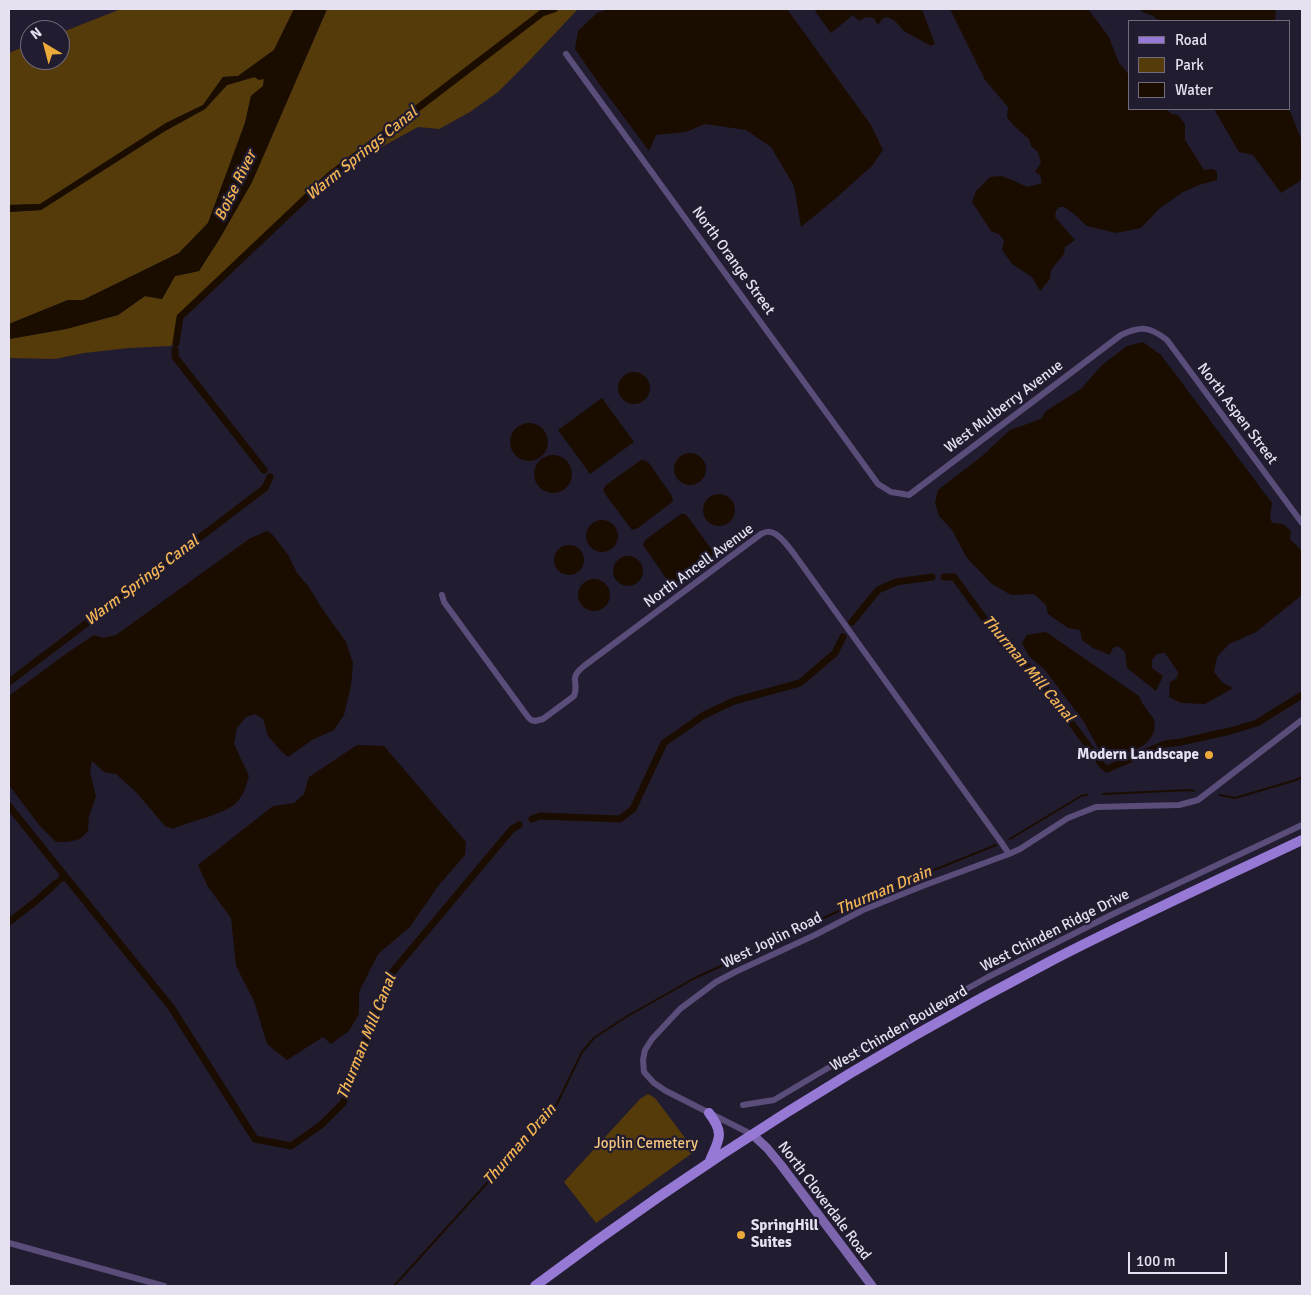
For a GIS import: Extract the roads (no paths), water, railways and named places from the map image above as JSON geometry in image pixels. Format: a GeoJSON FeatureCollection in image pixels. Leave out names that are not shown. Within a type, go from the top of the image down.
{"type":"FeatureCollection","features":[{"type":"Feature","properties":{"kind":"main road","name":"West Chinden Boulevard"},"geometry":{"type":"LineString","coordinates":[[535,1286],[641,1209],[709,1163],[875,1060],[1049,962],[1302,840]]}},
{"type":"Feature","properties":{"kind":"main road"},"geometry":{"type":"LineString","coordinates":[[709,1113],[720,1129],[719,1138],[709,1163]]}},
{"type":"Feature","properties":{"kind":"main road","name":"North Cloverdale Road"},"geometry":{"type":"LineString","coordinates":[[753,1134],[781,1165],[872,1286]]}},
{"type":"Feature","properties":{"kind":"street","name":"North Orange Street"},"geometry":{"type":"LineString","coordinates":[[566,54],[878,484]]}},
{"type":"Feature","properties":{"kind":"street","name":"West Mulberry Avenue"},"geometry":{"type":"LineString","coordinates":[[878,484],[891,492],[909,495],[1121,335],[1134,329],[1145,328]]}},
{"type":"Feature","properties":{"kind":"street","name":"North Aspen Street"},"geometry":{"type":"LineString","coordinates":[[1145,328],[1157,332],[1167,340],[1302,522]]}},
{"type":"Feature","properties":{"kind":"street","name":"North Ancell Avenue"},"geometry":{"type":"LineString","coordinates":[[442,595],[444,602],[528,717],[532,720],[539,720],[574,696],[576,691],[574,680],[577,671],[761,534],[769,531],[775,533],[808,573],[1009,854]]}},
{"type":"Feature","properties":{"kind":"street","name":"West Joplin Road"},"geometry":{"type":"LineString","coordinates":[[753,1134],[666,1091],[654,1084],[644,1072],[643,1060],[645,1050],[652,1039],[680,1009],[700,993],[735,972],[815,935],[863,910],[1009,854],[1068,818],[1096,807],[1179,805],[1198,800],[1302,720]]}},
{"type":"Feature","properties":{"kind":"street","name":"West Chinden Ridge Drive"},"geometry":{"type":"LineString","coordinates":[[743,1105],[774,1100],[988,977],[1113,914],[1302,824]]}},
{"type":"Feature","properties":{"kind":"street"},"geometry":{"type":"LineString","coordinates":[[9,1243],[164,1286]]}},
{"type":"Feature","properties":{"kind":"water","name":"Boise River"},"geometry":{"type":"Polygon","coordinates":[[[294,9],[327,9],[252,182],[199,271],[175,276],[162,299],[145,296],[118,315],[66,329],[9,339],[9,324],[68,300],[83,300],[179,253],[208,223],[245,123],[251,96],[263,86],[264,79],[259,80],[254,77],[227,85],[205,109],[165,131],[41,210],[9,212],[9,205],[40,204],[166,123],[203,105],[223,77],[238,76],[274,50],[294,9]]]}},
{"type":"Feature","properties":{"kind":"water"},"geometry":{"type":"Polygon","coordinates":[[[609,9],[787,9],[871,125],[883,150],[872,166],[801,227],[794,186],[771,147],[746,130],[705,124],[686,132],[656,135],[649,151],[575,49],[578,31],[597,13],[609,9]]]}},
{"type":"Feature","properties":{"kind":"water"},"geometry":{"type":"Polygon","coordinates":[[[816,9],[922,9],[935,44],[931,46],[904,31],[894,20],[886,17],[877,24],[874,18],[866,17],[859,21],[853,15],[831,33],[815,11],[816,9]]]}},
{"type":"Feature","properties":{"kind":"water"},"geometry":{"type":"Polygon","coordinates":[[[950,9],[1088,9],[1109,37],[1119,63],[1128,74],[1128,110],[1167,110],[1172,114],[1178,115],[1185,124],[1185,140],[1204,170],[1213,169],[1217,172],[1217,180],[1183,192],[1160,208],[1141,228],[1116,233],[1087,226],[1064,207],[1059,207],[1055,217],[1075,240],[1065,247],[1064,254],[1051,270],[1050,279],[1040,291],[1032,277],[1012,264],[1002,250],[1004,241],[1000,235],[991,231],[972,202],[976,191],[990,177],[1002,176],[1028,187],[1042,183],[1040,175],[1035,172],[1041,163],[1038,152],[1031,146],[1029,139],[1007,117],[1008,107],[985,80],[950,9]]]}},
{"type":"Feature","properties":{"kind":"water"},"geometry":{"type":"Polygon","coordinates":[[[1139,9],[1276,9],[1275,20],[1157,20],[1153,16],[1139,9]]]}},
{"type":"Feature","properties":{"kind":"water"},"geometry":{"type":"Polygon","coordinates":[[[1215,110],[1289,110],[1302,141],[1302,178],[1281,193],[1253,155],[1239,152],[1215,110]]]}},
{"type":"Feature","properties":{"kind":"water"},"geometry":{"type":"Polygon","coordinates":[[[1143,342],[1161,355],[1272,503],[1270,517],[1272,523],[1283,524],[1291,531],[1290,539],[1302,551],[1302,595],[1256,632],[1229,644],[1217,657],[1214,672],[1223,683],[1233,688],[1205,704],[1181,703],[1169,697],[1170,682],[1177,678],[1178,672],[1165,653],[1157,654],[1152,660],[1152,668],[1163,676],[1156,691],[1127,668],[1125,652],[1118,646],[1113,648],[1110,655],[1093,648],[1082,640],[1080,630],[1068,628],[1048,614],[1046,605],[1034,594],[1011,595],[992,584],[967,558],[952,530],[939,516],[935,503],[938,490],[982,456],[1010,430],[1041,419],[1046,411],[1081,389],[1102,365],[1127,346],[1143,342]]]}},
{"type":"Feature","properties":{"kind":"water"},"geometry":{"type":"Polygon","coordinates":[[[634,372],[645,377],[650,388],[645,399],[634,404],[623,399],[618,388],[623,377],[634,372]]]}},
{"type":"Feature","properties":{"kind":"water"},"geometry":{"type":"Polygon","coordinates":[[[602,398],[634,442],[590,474],[558,430],[602,398]]]}},
{"type":"Feature","properties":{"kind":"water"},"geometry":{"type":"Polygon","coordinates":[[[529,423],[542,429],[548,442],[542,455],[529,461],[516,455],[510,442],[516,429],[529,423]]]}},
{"type":"Feature","properties":{"kind":"water"},"geometry":{"type":"Polygon","coordinates":[[[690,453],[701,458],[706,469],[701,480],[690,485],[679,480],[674,469],[679,458],[690,453]]]}},
{"type":"Feature","properties":{"kind":"water"},"geometry":{"type":"Polygon","coordinates":[[[553,455],[566,461],[572,474],[566,487],[553,493],[540,487],[534,474],[540,461],[553,455]]]}},
{"type":"Feature","properties":{"kind":"water"},"geometry":{"type":"Polygon","coordinates":[[[641,460],[649,463],[672,496],[673,501],[638,528],[632,530],[603,490],[606,485],[641,460]]]}},
{"type":"Feature","properties":{"kind":"water"},"geometry":{"type":"Polygon","coordinates":[[[719,494],[730,499],[735,510],[730,521],[719,526],[708,521],[703,510],[708,499],[719,494]]]}},
{"type":"Feature","properties":{"kind":"water"},"geometry":{"type":"Polygon","coordinates":[[[681,514],[685,514],[688,517],[712,550],[713,556],[673,584],[668,581],[643,545],[645,540],[681,514]]]}},
{"type":"Feature","properties":{"kind":"water"},"geometry":{"type":"Polygon","coordinates":[[[602,520],[613,525],[618,536],[613,547],[602,552],[591,547],[586,536],[591,525],[602,520]]]}},
{"type":"Feature","properties":{"kind":"water"},"geometry":{"type":"Polygon","coordinates":[[[267,531],[273,535],[288,555],[297,573],[309,587],[346,642],[353,663],[351,686],[344,715],[334,730],[312,740],[288,757],[268,736],[263,719],[255,714],[246,717],[237,728],[234,744],[249,776],[240,798],[229,808],[214,815],[173,829],[165,826],[136,792],[116,774],[104,772],[92,761],[90,772],[96,797],[89,816],[88,831],[80,839],[56,842],[39,825],[9,785],[10,695],[94,635],[103,638],[116,635],[249,539],[267,531]]]}},
{"type":"Feature","properties":{"kind":"water"},"geometry":{"type":"Polygon","coordinates":[[[569,545],[580,549],[584,560],[580,571],[569,575],[558,571],[554,560],[558,549],[569,545]]]}},
{"type":"Feature","properties":{"kind":"water"},"geometry":{"type":"Polygon","coordinates":[[[628,556],[639,560],[643,571],[639,582],[628,586],[617,582],[613,571],[617,560],[628,556]]]}},
{"type":"Feature","properties":{"kind":"water"},"geometry":{"type":"Polygon","coordinates":[[[594,579],[605,584],[610,595],[605,606],[594,611],[583,606],[578,595],[583,584],[594,579]]]}},
{"type":"Feature","properties":{"kind":"water"},"geometry":{"type":"Polygon","coordinates":[[[1046,632],[1139,696],[1154,720],[1154,729],[1146,743],[1130,752],[1103,757],[1084,722],[1045,670],[1029,656],[1022,643],[1027,635],[1046,632]]]}},
{"type":"Feature","properties":{"kind":"water"},"geometry":{"type":"Polygon","coordinates":[[[357,745],[384,746],[466,842],[465,855],[439,885],[409,928],[378,954],[359,992],[359,1014],[349,1031],[331,1044],[323,1037],[287,1060],[267,1044],[254,1001],[236,966],[231,918],[208,887],[198,865],[273,806],[294,803],[304,794],[309,777],[357,745]]]}},
{"type":"Feature","properties":{"kind":"waterway","name":"Warm Springs Canal"},"geometry":{"type":"LineString","coordinates":[[176,343],[180,317],[329,176],[542,13],[554,9]]}},
{"type":"Feature","properties":{"kind":"waterway","name":"Warm Springs Canal"},"geometry":{"type":"LineString","coordinates":[[175,350],[175,357],[264,470]]}},
{"type":"Feature","properties":{"kind":"waterway","name":"Warm Springs Canal"},"geometry":{"type":"LineString","coordinates":[[9,682],[265,488],[270,477]]}},
{"type":"Feature","properties":{"kind":"waterway","name":"Thurman Mill Canal"},"geometry":{"type":"LineString","coordinates":[[852,622],[878,590],[896,582],[932,577]]}},
{"type":"Feature","properties":{"kind":"waterway","name":"Thurman Mill Canal"},"geometry":{"type":"LineString","coordinates":[[944,577],[954,577],[1003,644],[1034,672],[1107,769],[1165,744],[1230,731],[1257,723],[1302,695]]}},
{"type":"Feature","properties":{"kind":"waterway","name":"Thurman Mill Canal"},"geometry":{"type":"LineString","coordinates":[[532,819],[540,816],[620,819],[633,809],[664,743],[704,715],[734,701],[800,683],[835,653],[843,637]]}},
{"type":"Feature","properties":{"kind":"waterway","name":"Thurman Drain"},"geometry":{"type":"LineString","coordinates":[[1220,795],[1235,798],[1302,777]]}},
{"type":"Feature","properties":{"kind":"waterway","name":"Thurman Drain"},"geometry":{"type":"LineString","coordinates":[[1103,794],[1194,791]]}},
{"type":"Feature","properties":{"kind":"waterway","name":"Thurman Drain"},"geometry":{"type":"LineString","coordinates":[[1010,839],[1081,796],[1087,795]]}},
{"type":"Feature","properties":{"kind":"waterway","name":"Warm Springs Canal"},"geometry":{"type":"LineString","coordinates":[[9,806],[65,876]]}},
{"type":"Feature","properties":{"kind":"waterway","name":"Thurman Mill Canal"},"geometry":{"type":"LineString","coordinates":[[61,879],[65,876],[171,1007],[255,1139],[291,1146],[321,1125],[343,1103],[389,976],[512,829],[519,825]]}},
{"type":"Feature","properties":{"kind":"waterway","name":"Thurman Drain"},"geometry":{"type":"LineString","coordinates":[[774,941],[882,891],[996,845]]}},
{"type":"Feature","properties":{"kind":"waterway","name":"Thurman Mill Canal"},"geometry":{"type":"LineString","coordinates":[[9,922],[56,883]]}},
{"type":"Feature","properties":{"kind":"waterway","name":"Thurman Drain"},"geometry":{"type":"LineString","coordinates":[[394,1286],[555,1108],[582,1052],[594,1038],[626,1017],[693,979],[749,953]]}},
{"type":"Feature","properties":{"kind":"place","name":"Modern Landscape"},"geometry":{"type":"Point","coordinates":[1209,755]}},
{"type":"Feature","properties":{"kind":"place","name":"SpringHill Suites"},"geometry":{"type":"Point","coordinates":[741,1235]}},
{"type":"Feature","properties":{"kind":"park label","name":"Joplin Cemetery"},"geometry":{"type":"Point","coordinates":[646,1144]}}]}
